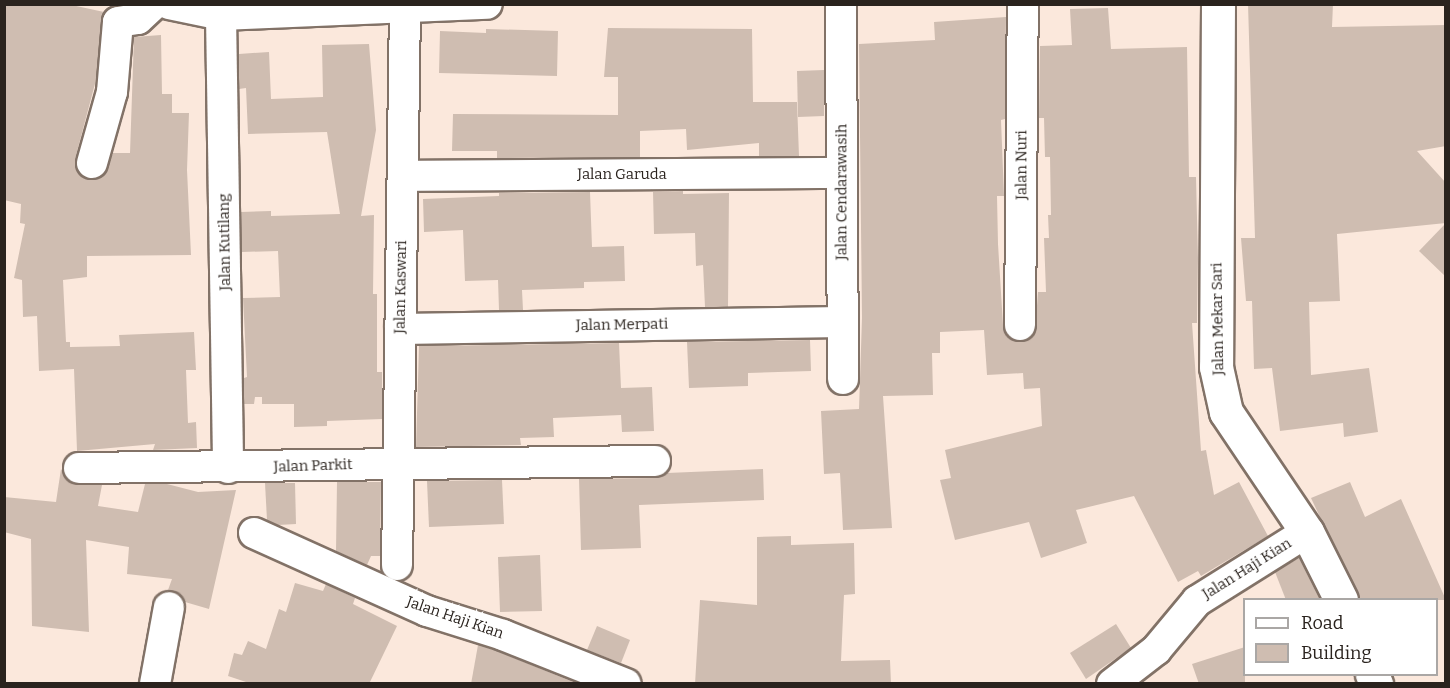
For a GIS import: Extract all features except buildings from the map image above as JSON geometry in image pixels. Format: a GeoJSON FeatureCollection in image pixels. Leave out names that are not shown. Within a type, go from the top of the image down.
{"type":"FeatureCollection","features":[{"type":"Feature","properties":{"kind":"main road","name":"Jalan Mekar Sari"},"geometry":{"type":"LineString","coordinates":[[1218,4],[1216,367],[1226,412],[1307,532],[1340,598]]}},
{"type":"Feature","properties":{"kind":"street"},"geometry":{"type":"LineString","coordinates":[[92,163],[112,92],[118,22],[138,20],[154,4]]}},
{"type":"Feature","properties":{"kind":"street"},"geometry":{"type":"LineString","coordinates":[[169,4],[221,15],[487,4]]}},
{"type":"Feature","properties":{"kind":"street","name":"Jalan Cendarawasih"},"geometry":{"type":"LineString","coordinates":[[841,4],[843,379]]}},
{"type":"Feature","properties":{"kind":"street","name":"Jalan Nuri"},"geometry":{"type":"LineString","coordinates":[[1020,325],[1023,4]]}},
{"type":"Feature","properties":{"kind":"street","name":"Jalan Kaswari"},"geometry":{"type":"LineString","coordinates":[[396,565],[405,6]]}},
{"type":"Feature","properties":{"kind":"street","name":"Jalan Kutilang"},"geometry":{"type":"LineString","coordinates":[[221,15],[228,468]]}},
{"type":"Feature","properties":{"kind":"street","name":"Jalan Garuda"},"geometry":{"type":"LineString","coordinates":[[403,176],[842,173]]}},
{"type":"Feature","properties":{"kind":"street","name":"Jalan Merpati"},"geometry":{"type":"LineString","coordinates":[[400,329],[843,322]]}},
{"type":"Feature","properties":{"kind":"street","name":"Jalan Parkit"},"geometry":{"type":"LineString","coordinates":[[79,468],[228,468],[398,463],[655,461]]}},
{"type":"Feature","properties":{"kind":"street","name":"Jalan Haji Kian"},"geometry":{"type":"LineString","coordinates":[[1112,684],[1156,650],[1197,601],[1307,532]]}},
{"type":"Feature","properties":{"kind":"street","name":"Jalan Haji Kian"},"geometry":{"type":"LineString","coordinates":[[254,533],[427,611],[503,635],[626,684]]}},
{"type":"Feature","properties":{"kind":"street"},"geometry":{"type":"LineString","coordinates":[[155,684],[169,607]]}}]}
